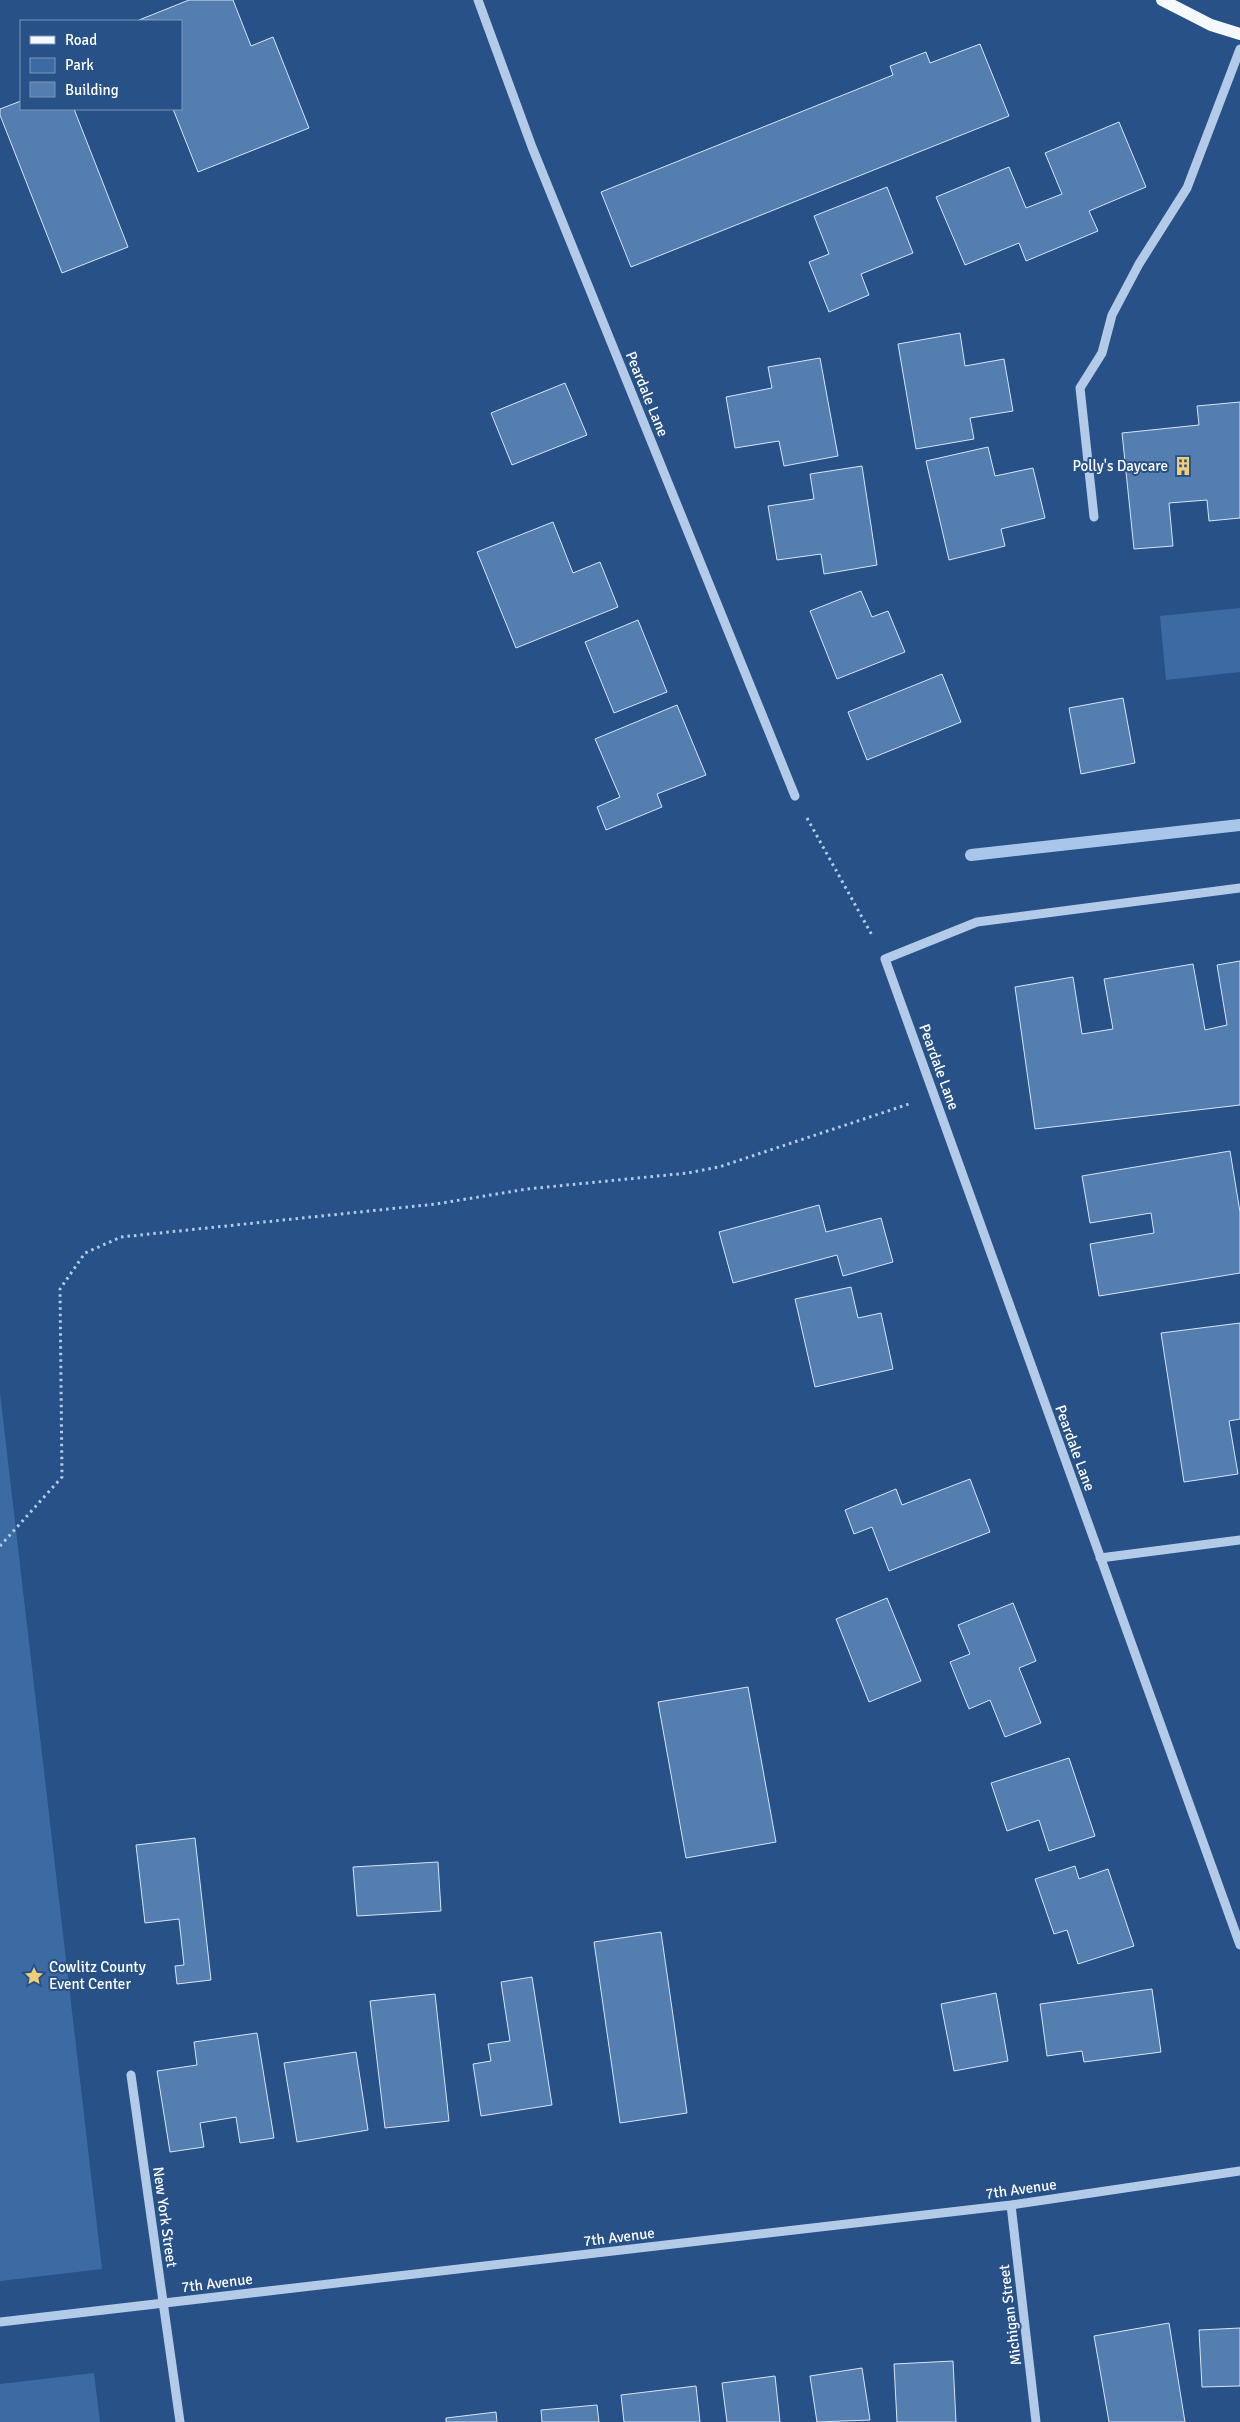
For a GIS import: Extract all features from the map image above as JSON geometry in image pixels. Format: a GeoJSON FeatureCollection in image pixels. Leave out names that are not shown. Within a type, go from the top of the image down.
{"type":"FeatureCollection","features":[{"type":"Feature","properties":{"kind":"main road"},"geometry":{"type":"LineString","coordinates":[[1162,0],[1211,25],[1240,34]]}},
{"type":"Feature","properties":{"kind":"street","name":"Peardale Lane"},"geometry":{"type":"LineString","coordinates":[[478,0],[532,147],[795,796]]}},
{"type":"Feature","properties":{"kind":"street"},"geometry":{"type":"LineString","coordinates":[[1094,517],[1080,388],[1102,353],[1112,315],[1139,264],[1187,188],[1240,50]]}},
{"type":"Feature","properties":{"kind":"street"},"geometry":{"type":"LineString","coordinates":[[885,959],[977,922],[1240,888]]}},
{"type":"Feature","properties":{"kind":"street","name":"Peardale Lane"},"geometry":{"type":"LineString","coordinates":[[885,959],[1240,1945]]}},
{"type":"Feature","properties":{"kind":"street"},"geometry":{"type":"LineString","coordinates":[[1100,1558],[1240,1540]]}},
{"type":"Feature","properties":{"kind":"street","name":"New York Street"},"geometry":{"type":"LineString","coordinates":[[131,2075],[180,2422]]}},
{"type":"Feature","properties":{"kind":"street","name":"7th Avenue"},"geometry":{"type":"LineString","coordinates":[[0,2322],[1011,2205],[1240,2170]]}},
{"type":"Feature","properties":{"kind":"street","name":"Michigan Street"},"geometry":{"type":"LineString","coordinates":[[1011,2205],[1036,2422]]}},
{"type":"Feature","properties":{"kind":"path"},"geometry":{"type":"LineString","coordinates":[[795,796],[885,959]]}},
{"type":"Feature","properties":{"kind":"path"},"geometry":{"type":"LineString","coordinates":[[0,1546],[62,1477],[60,1289],[85,1253],[122,1237],[436,1204],[527,1189],[688,1173],[719,1167],[935,1096]]}},
{"type":"Feature","properties":{"kind":"green space"},"geometry":{"type":"Polygon","coordinates":[[[1240,608],[1240,672],[1166,680],[1160,616],[1240,608]]]}},
{"type":"Feature","properties":{"kind":"green space","name":"Cowlitz County Event Center"},"geometry":{"type":"Polygon","coordinates":[[[0,1393],[102,2269],[0,2281],[0,1393]]]}},
{"type":"Feature","properties":{"kind":"green space"},"geometry":{"type":"Polygon","coordinates":[[[94,2373],[100,2422],[0,2422],[0,2384],[94,2373]]]}},
{"type":"Feature","properties":{"kind":"building"},"geometry":{"type":"Polygon","coordinates":[[[189,0],[233,0],[251,46],[273,37],[309,128],[198,172],[173,110],[182,110],[182,20],[139,20],[189,0]]]}},
{"type":"Feature","properties":{"kind":"building"},"geometry":{"type":"Polygon","coordinates":[[[980,44],[1009,116],[631,267],[601,192],[893,75],[890,66],[926,52],[930,63],[980,44]]]}},
{"type":"Feature","properties":{"kind":"building"},"geometry":{"type":"Polygon","coordinates":[[[20,101],[20,110],[74,110],[128,247],[62,273],[0,115],[0,109],[20,101]]]}},
{"type":"Feature","properties":{"kind":"building"},"geometry":{"type":"Polygon","coordinates":[[[1119,122],[1146,187],[1089,211],[1098,231],[1026,261],[1019,243],[965,265],[936,197],[1009,167],[1026,208],[1062,194],[1045,153],[1119,122]]]}},
{"type":"Feature","properties":{"kind":"building"},"geometry":{"type":"Polygon","coordinates":[[[887,187],[913,253],[861,274],[869,295],[829,312],[809,262],[829,254],[814,216],[887,187]]]}},
{"type":"Feature","properties":{"kind":"building"},"geometry":{"type":"Polygon","coordinates":[[[960,333],[965,366],[1004,359],[1013,411],[970,418],[974,439],[916,449],[898,344],[960,333]]]}},
{"type":"Feature","properties":{"kind":"building"},"geometry":{"type":"Polygon","coordinates":[[[820,358],[838,456],[784,466],[779,441],[735,448],[726,397],[772,388],[768,367],[820,358]]]}},
{"type":"Feature","properties":{"kind":"building"},"geometry":{"type":"Polygon","coordinates":[[[565,383],[587,435],[512,465],[491,413],[565,383]]]}},
{"type":"Feature","properties":{"kind":"building","name":"Polly's Daycare"},"geometry":{"type":"Polygon","coordinates":[[[1240,402],[1240,518],[1209,521],[1207,500],[1169,503],[1173,546],[1134,549],[1122,433],[1199,425],[1197,406],[1240,402]]]}},
{"type":"Feature","properties":{"kind":"building"},"geometry":{"type":"Polygon","coordinates":[[[988,447],[995,476],[1033,468],[1045,518],[1001,529],[1005,546],[949,560],[926,461],[988,447]]]}},
{"type":"Feature","properties":{"kind":"building"},"geometry":{"type":"Polygon","coordinates":[[[862,466],[877,565],[824,574],[821,554],[777,560],[768,506],[814,499],[810,474],[862,466]]]}},
{"type":"Feature","properties":{"kind":"building"},"geometry":{"type":"Polygon","coordinates":[[[553,522],[573,573],[600,562],[618,607],[516,648],[477,552],[553,522]]]}},
{"type":"Feature","properties":{"kind":"building"},"geometry":{"type":"Polygon","coordinates":[[[861,591],[872,617],[888,611],[905,652],[837,679],[810,611],[861,591]]]}},
{"type":"Feature","properties":{"kind":"building"},"geometry":{"type":"Polygon","coordinates":[[[638,620],[667,692],[614,713],[585,642],[638,620]]]}},
{"type":"Feature","properties":{"kind":"building"},"geometry":{"type":"Polygon","coordinates":[[[942,674],[961,722],[867,760],[848,712],[942,674]]]}},
{"type":"Feature","properties":{"kind":"building"},"geometry":{"type":"Polygon","coordinates":[[[1123,698],[1135,763],[1081,774],[1069,708],[1123,698]]]}},
{"type":"Feature","properties":{"kind":"building"},"geometry":{"type":"Polygon","coordinates":[[[677,705],[706,775],[657,794],[662,807],[606,830],[597,807],[620,797],[595,739],[677,705]]]}},
{"type":"Feature","properties":{"kind":"building"},"geometry":{"type":"Polygon","coordinates":[[[1240,961],[1240,1105],[1035,1129],[1015,987],[1073,977],[1082,1034],[1113,1029],[1104,979],[1193,964],[1205,1030],[1227,1025],[1217,965],[1240,961]]]}},
{"type":"Feature","properties":{"kind":"building"},"geometry":{"type":"Polygon","coordinates":[[[1230,1151],[1240,1212],[1240,1273],[1099,1296],[1090,1244],[1154,1233],[1151,1213],[1090,1223],[1082,1176],[1230,1151]]]}},
{"type":"Feature","properties":{"kind":"building"},"geometry":{"type":"Polygon","coordinates":[[[819,1205],[826,1232],[881,1218],[893,1262],[843,1276],[837,1255],[733,1283],[719,1232],[819,1205]]]}},
{"type":"Feature","properties":{"kind":"building"},"geometry":{"type":"Polygon","coordinates":[[[851,1287],[858,1318],[881,1313],[893,1369],[815,1387],[795,1299],[851,1287]]]}},
{"type":"Feature","properties":{"kind":"building"},"geometry":{"type":"Polygon","coordinates":[[[1240,1323],[1240,1419],[1229,1421],[1238,1474],[1184,1482],[1161,1333],[1240,1323]]]}},
{"type":"Feature","properties":{"kind":"building"},"geometry":{"type":"Polygon","coordinates":[[[970,1479],[990,1532],[889,1571],[872,1527],[854,1534],[845,1510],[896,1489],[902,1505],[970,1479]]]}},
{"type":"Feature","properties":{"kind":"building"},"geometry":{"type":"Polygon","coordinates":[[[887,1598],[921,1681],[869,1702],[836,1619],[887,1598]]]}},
{"type":"Feature","properties":{"kind":"building"},"geometry":{"type":"Polygon","coordinates":[[[1013,1603],[1036,1661],[1019,1668],[1041,1723],[1005,1737],[990,1700],[969,1709],[950,1662],[970,1654],[958,1625],[1013,1603]]]}},
{"type":"Feature","properties":{"kind":"building"},"geometry":{"type":"Polygon","coordinates":[[[748,1687],[776,1842],[686,1858],[658,1702],[748,1687]]]}},
{"type":"Feature","properties":{"kind":"building"},"geometry":{"type":"Polygon","coordinates":[[[1069,1758],[1095,1836],[1049,1851],[1039,1820],[1007,1831],[991,1783],[1069,1758]]]}},
{"type":"Feature","properties":{"kind":"building"},"geometry":{"type":"Polygon","coordinates":[[[195,1838],[211,1980],[177,1984],[175,1966],[184,1965],[179,1919],[145,1923],[136,1845],[195,1838]]]}},
{"type":"Feature","properties":{"kind":"building"},"geometry":{"type":"Polygon","coordinates":[[[438,1862],[441,1911],[357,1916],[353,1867],[438,1862]]]}},
{"type":"Feature","properties":{"kind":"building"},"geometry":{"type":"Polygon","coordinates":[[[1075,1866],[1079,1879],[1108,1869],[1134,1946],[1078,1964],[1067,1930],[1054,1934],[1035,1879],[1075,1866]]]}},
{"type":"Feature","properties":{"kind":"building"},"geometry":{"type":"Polygon","coordinates":[[[661,1932],[687,2113],[620,2123],[594,1942],[661,1932]]]}},
{"type":"Feature","properties":{"kind":"building"},"geometry":{"type":"Polygon","coordinates":[[[532,1977],[552,2105],[481,2116],[473,2064],[491,2061],[488,2044],[510,2041],[501,1982],[532,1977]]]}},
{"type":"Feature","properties":{"kind":"building"},"geometry":{"type":"Polygon","coordinates":[[[1152,1989],[1161,2052],[1084,2062],[1082,2051],[1047,2056],[1040,2004],[1152,1989]]]}},
{"type":"Feature","properties":{"kind":"building"},"geometry":{"type":"Polygon","coordinates":[[[996,1993],[1008,2061],[954,2071],[941,2004],[996,1993]]]}},
{"type":"Feature","properties":{"kind":"building"},"geometry":{"type":"Polygon","coordinates":[[[435,1994],[449,2121],[385,2128],[370,2001],[435,1994]]]}},
{"type":"Feature","properties":{"kind":"building"},"geometry":{"type":"Polygon","coordinates":[[[257,2033],[274,2138],[240,2143],[236,2117],[200,2123],[204,2147],[170,2152],[157,2071],[197,2065],[194,2042],[257,2033]]]}},
{"type":"Feature","properties":{"kind":"building"},"geometry":{"type":"Polygon","coordinates":[[[356,2052],[368,2130],[297,2142],[284,2063],[356,2052]]]}},
{"type":"Feature","properties":{"kind":"building"},"geometry":{"type":"Polygon","coordinates":[[[1169,2323],[1185,2422],[1109,2422],[1094,2336],[1169,2323]]]}},
{"type":"Feature","properties":{"kind":"building"},"geometry":{"type":"Polygon","coordinates":[[[1240,2328],[1240,2386],[1202,2387],[1199,2330],[1240,2328]]]}},
{"type":"Feature","properties":{"kind":"building"},"geometry":{"type":"Polygon","coordinates":[[[953,2361],[956,2422],[897,2422],[894,2364],[953,2361]]]}},
{"type":"Feature","properties":{"kind":"building"},"geometry":{"type":"Polygon","coordinates":[[[862,2368],[870,2420],[817,2422],[810,2376],[862,2368]]]}},
{"type":"Feature","properties":{"kind":"building"},"geometry":{"type":"Polygon","coordinates":[[[775,2376],[780,2422],[727,2422],[722,2383],[775,2376]]]}},
{"type":"Feature","properties":{"kind":"building"},"geometry":{"type":"Polygon","coordinates":[[[696,2386],[700,2422],[624,2422],[621,2395],[696,2386]]]}},
{"type":"Feature","properties":{"kind":"building"},"geometry":{"type":"Polygon","coordinates":[[[597,2405],[599,2422],[542,2422],[541,2410],[597,2405]]]}},
{"type":"Feature","properties":{"kind":"building"},"geometry":{"type":"Polygon","coordinates":[[[496,2412],[497,2422],[446,2422],[446,2418],[496,2412]]]}},
{"type":"Feature","properties":{"kind":"waterway"},"geometry":{"type":"LineString","coordinates":[[971,855],[1240,825]]}},
{"type":"Feature","properties":{"kind":"place","name":"Polly's Daycare"},"geometry":{"type":"Point","coordinates":[1183,466]}},
{"type":"Feature","properties":{"kind":"place","name":"Cowlitz County Event Center"},"geometry":{"type":"Point","coordinates":[34,1976]}}]}
